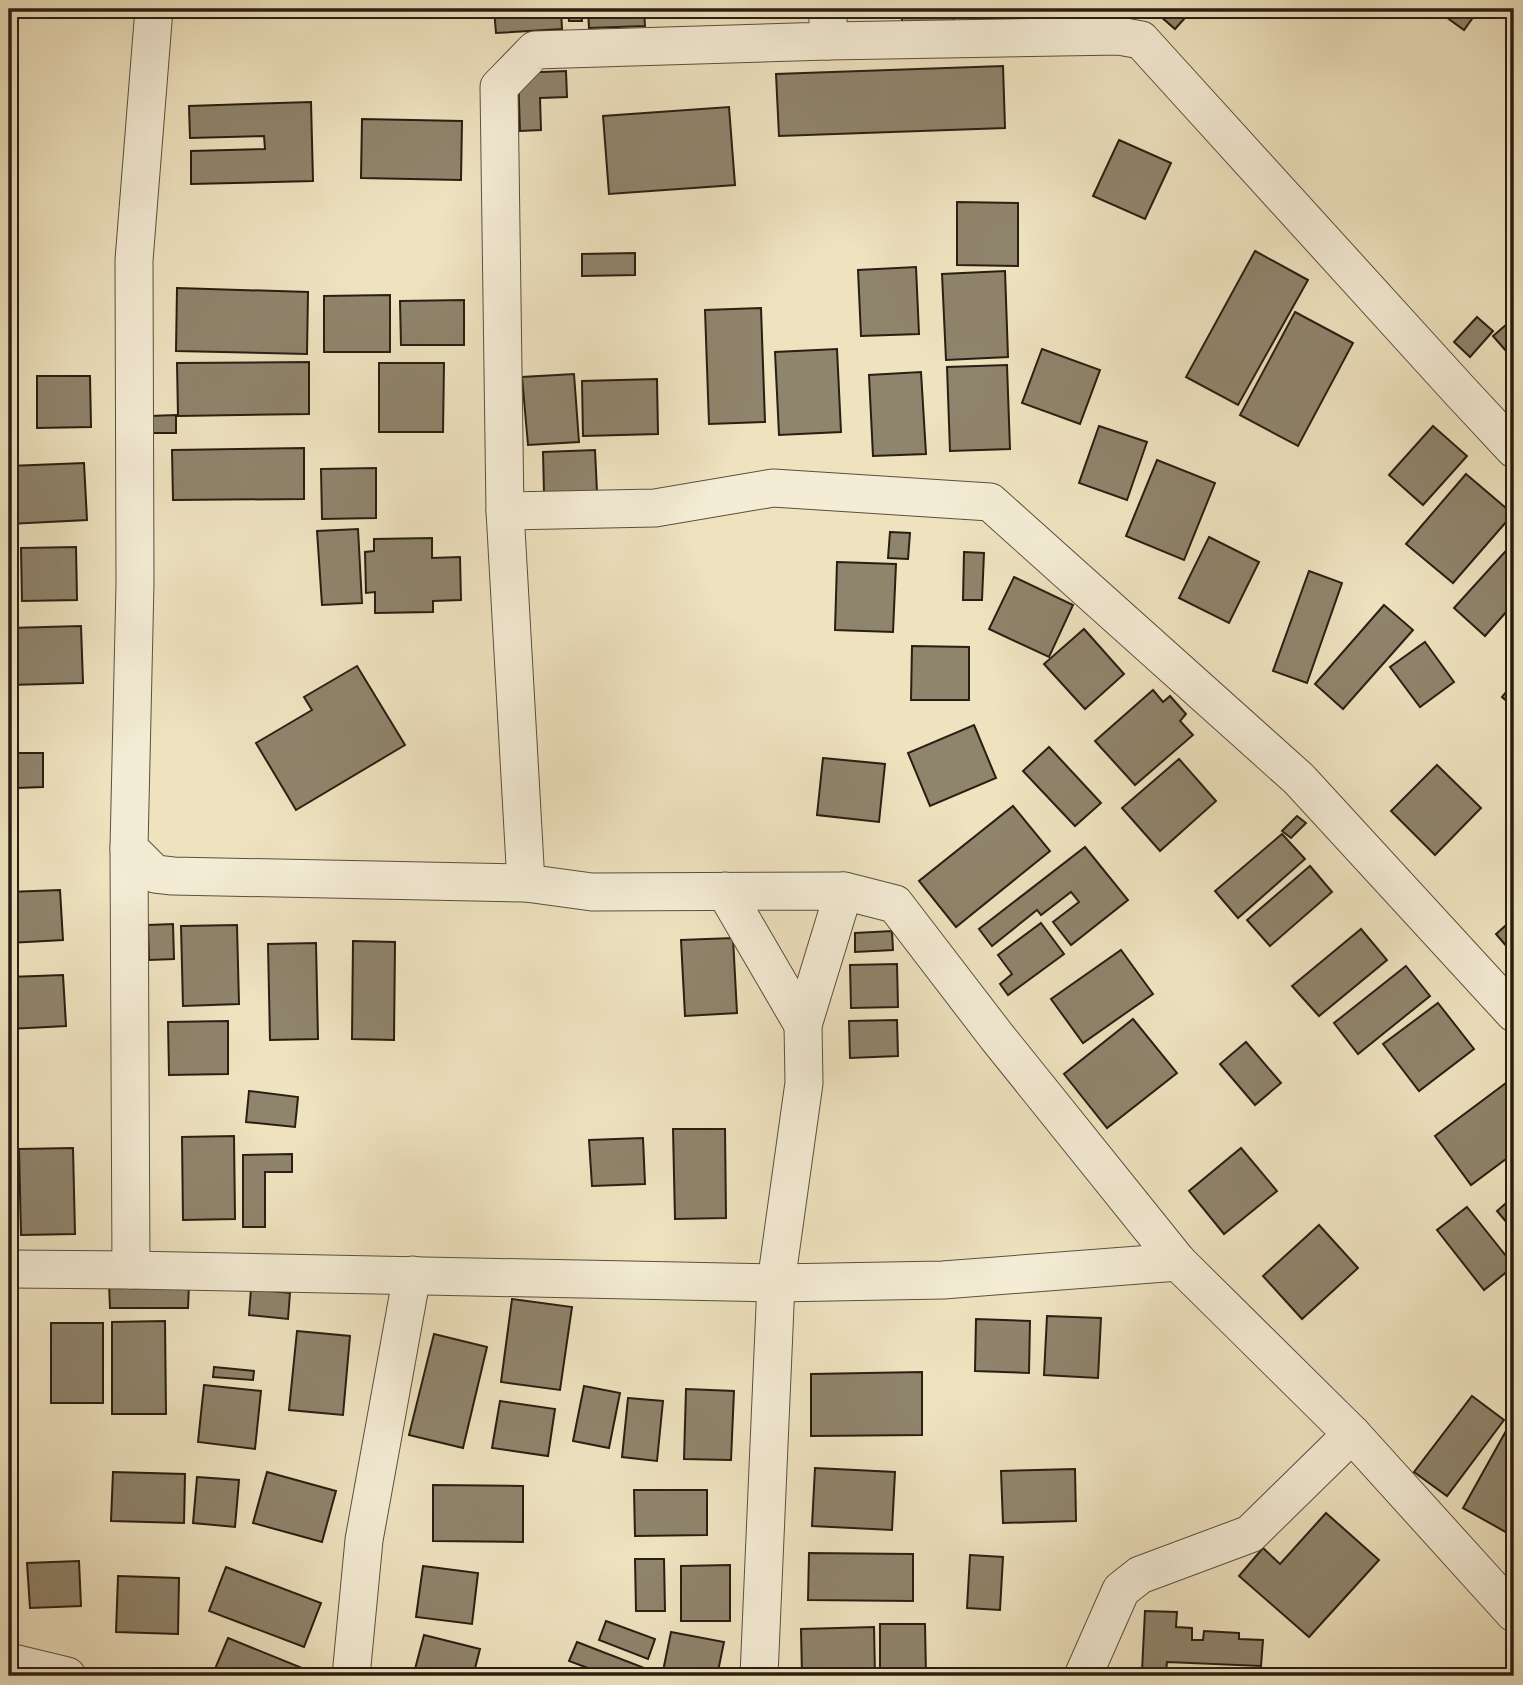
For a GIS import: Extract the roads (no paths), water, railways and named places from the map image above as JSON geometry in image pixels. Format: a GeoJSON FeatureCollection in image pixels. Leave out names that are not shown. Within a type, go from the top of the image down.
{"type":"FeatureCollection","features":[{"type":"Feature","properties":{"kind":"street"},"geometry":{"type":"LineString","coordinates":[[131,1270],[130,848],[135,583],[135,260],[154,9]]}},
{"type":"Feature","properties":{"kind":"street"},"geometry":{"type":"LineString","coordinates":[[526,883],[505,511],[499,87],[535,50],[828,25],[1119,36],[1141,40],[1514,449]]}},
{"type":"Feature","properties":{"kind":"street"},"geometry":{"type":"LineString","coordinates":[[505,511],[655,508],[774,488],[990,502],[1299,779],[1514,1013]]}},
{"type":"Feature","properties":{"kind":"street"},"geometry":{"type":"LineString","coordinates":[[130,848],[155,874],[173,876],[526,883],[592,892],[844,891],[895,904],[997,1037],[1178,1262],[1352,1434],[1514,1613]]}},
{"type":"Feature","properties":{"kind":"street"},"geometry":{"type":"LineString","coordinates":[[725,891],[803,1025]]}},
{"type":"Feature","properties":{"kind":"street"},"geometry":{"type":"LineString","coordinates":[[759,1676],[776,1283],[804,1083],[803,1025],[844,891]]}},
{"type":"Feature","properties":{"kind":"street"},"geometry":{"type":"LineString","coordinates":[[9,1269],[776,1283],[943,1280],[1178,1262]]}},
{"type":"Feature","properties":{"kind":"street"},"geometry":{"type":"LineString","coordinates":[[351,1676],[364,1540],[411,1275]]}},
{"type":"Feature","properties":{"kind":"street"},"geometry":{"type":"LineString","coordinates":[[1083,1676],[1121,1590],[1140,1575],[1250,1534],[1352,1434]]}},
{"type":"Feature","properties":{"kind":"street"},"geometry":{"type":"LineString","coordinates":[[9,1661],[67,1676]]}}]}
